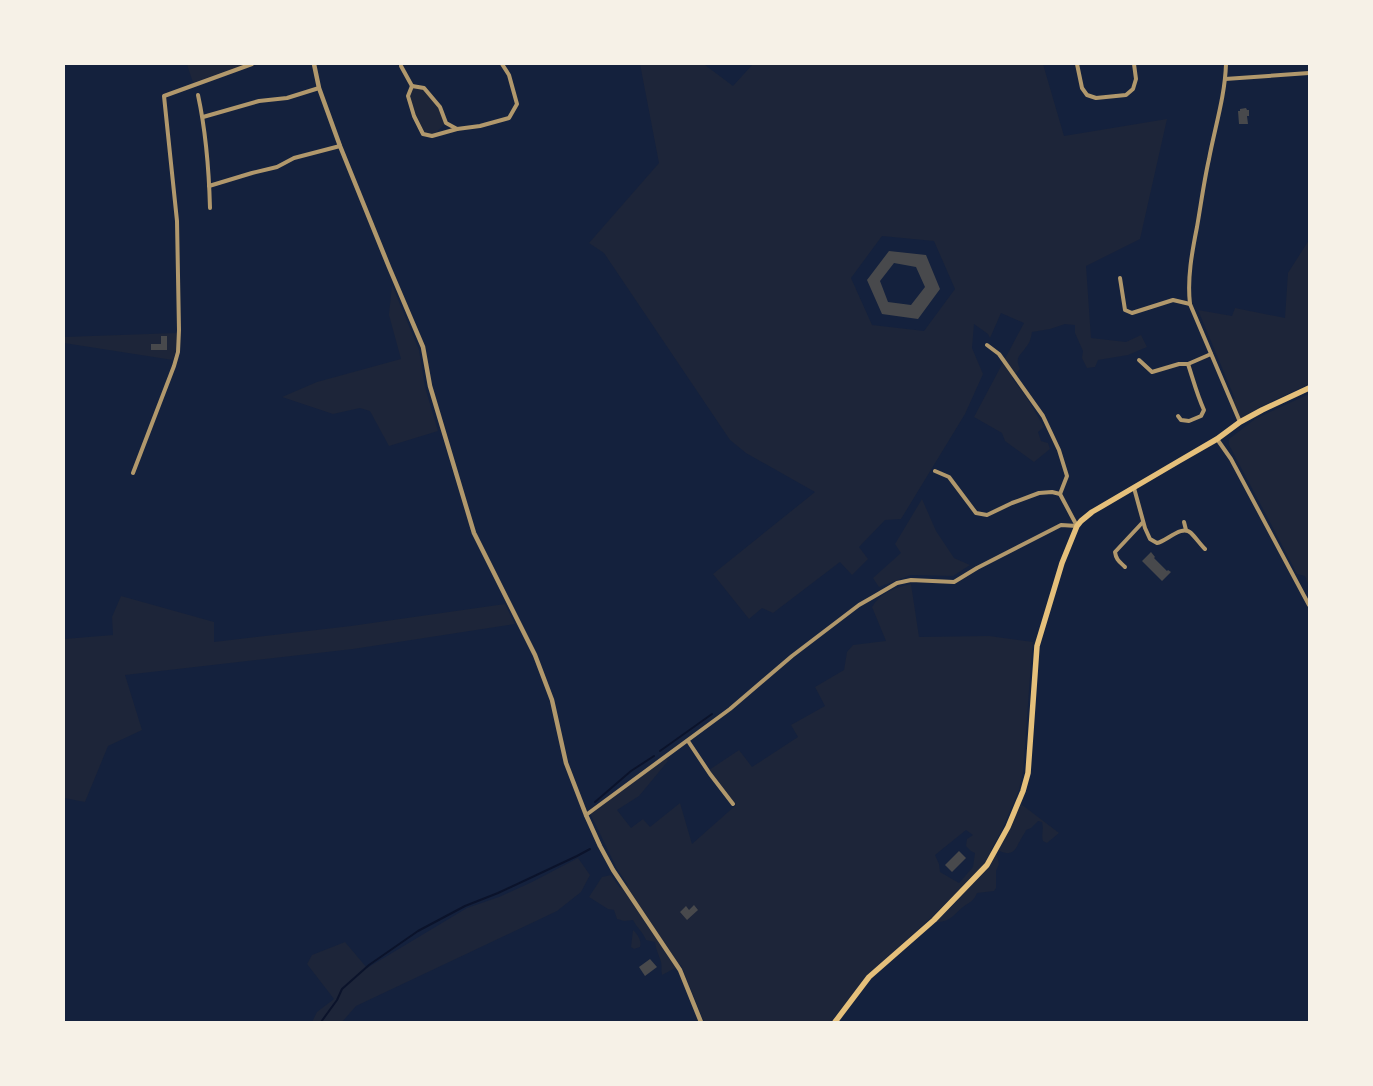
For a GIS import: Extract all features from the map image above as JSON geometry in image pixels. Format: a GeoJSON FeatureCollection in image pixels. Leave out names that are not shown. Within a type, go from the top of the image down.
{"type":"FeatureCollection","features":[{"type":"Feature","properties":{"kind":"main road"},"geometry":{"type":"LineString","coordinates":[[835,1022],[870,977],[934,920],[987,865],[1008,827],[1023,792],[1028,773],[1037,646],[1062,563],[1078,526],[1092,512],[1217,438],[1240,422],[1309,388]]}},
{"type":"Feature","properties":{"kind":"street"},"geometry":{"type":"LineString","coordinates":[[133,473],[178,352],[176,221],[164,96],[252,64]]}},
{"type":"Feature","properties":{"kind":"street"},"geometry":{"type":"LineString","coordinates":[[314,64],[320,88],[340,146],[391,274],[423,347],[430,386],[474,533],[535,655],[552,700],[566,763],[586,815],[613,870],[680,970],[700,1022]]}},
{"type":"Feature","properties":{"kind":"street"},"geometry":{"type":"LineString","coordinates":[[412,86],[408,96],[414,116],[423,134],[432,136],[457,129],[480,126],[509,118],[517,104],[509,75],[502,64]]}},
{"type":"Feature","properties":{"kind":"street"},"geometry":{"type":"LineString","coordinates":[[1077,64],[1082,88],[1087,95],[1096,98],[1126,95],[1133,89],[1136,80],[1134,64]]}},
{"type":"Feature","properties":{"kind":"street"},"geometry":{"type":"LineString","coordinates":[[1226,64],[1226,79],[1209,158],[1193,248],[1189,292],[1190,304],[1240,422]]}},
{"type":"Feature","properties":{"kind":"street"},"geometry":{"type":"LineString","coordinates":[[401,66],[412,86]]}},
{"type":"Feature","properties":{"kind":"street"},"geometry":{"type":"LineString","coordinates":[[1226,79],[1309,73]]}},
{"type":"Feature","properties":{"kind":"street"},"geometry":{"type":"LineString","coordinates":[[412,86],[424,88],[440,108],[446,123],[457,129]]}},
{"type":"Feature","properties":{"kind":"street"},"geometry":{"type":"LineString","coordinates":[[203,117],[259,101],[287,98],[320,88]]}},
{"type":"Feature","properties":{"kind":"street"},"geometry":{"type":"LineString","coordinates":[[198,95],[203,117],[210,208]]}},
{"type":"Feature","properties":{"kind":"street"},"geometry":{"type":"LineString","coordinates":[[209,186],[278,166],[294,158],[340,146]]}},
{"type":"Feature","properties":{"kind":"street"},"geometry":{"type":"LineString","coordinates":[[1120,278],[1125,310],[1132,313],[1172,300],[1190,304]]}},
{"type":"Feature","properties":{"kind":"street"},"geometry":{"type":"LineString","coordinates":[[987,345],[999,354],[1043,416],[1059,450],[1068,476],[1060,494]]}},
{"type":"Feature","properties":{"kind":"street"},"geometry":{"type":"LineString","coordinates":[[1152,372],[1179,364],[1188,364],[1211,354]]}},
{"type":"Feature","properties":{"kind":"street"},"geometry":{"type":"LineString","coordinates":[[1139,360],[1152,372]]}},
{"type":"Feature","properties":{"kind":"street"},"geometry":{"type":"LineString","coordinates":[[1178,416],[1181,420],[1189,421],[1201,416],[1204,410],[1188,364]]}},
{"type":"Feature","properties":{"kind":"street"},"geometry":{"type":"LineString","coordinates":[[1151,379],[1152,372]]}},
{"type":"Feature","properties":{"kind":"street"},"geometry":{"type":"LineString","coordinates":[[1217,438],[1244,482],[1309,606]]}},
{"type":"Feature","properties":{"kind":"street"},"geometry":{"type":"LineString","coordinates":[[935,471],[949,477],[976,513],[987,515],[1039,493],[1052,492],[1060,494],[1078,526]]}},
{"type":"Feature","properties":{"kind":"street"},"geometry":{"type":"LineString","coordinates":[[1134,488],[1143,522],[1150,539],[1157,543],[1164,542],[1181,530],[1186,530],[1191,532],[1204,550]]}},
{"type":"Feature","properties":{"kind":"street"},"geometry":{"type":"LineString","coordinates":[[1125,567],[1117,560],[1115,552],[1143,522]]}},
{"type":"Feature","properties":{"kind":"street"},"geometry":{"type":"LineString","coordinates":[[1184,522],[1186,530]]}},
{"type":"Feature","properties":{"kind":"street"},"geometry":{"type":"LineString","coordinates":[[586,815],[730,709],[792,656],[859,605],[897,583],[911,580],[954,582],[977,568],[1061,525],[1078,526]]}},
{"type":"Feature","properties":{"kind":"street"},"geometry":{"type":"LineString","coordinates":[[688,741],[733,804]]}},
{"type":"Feature","properties":{"kind":"shaded area"},"geometry":{"type":"Polygon","coordinates":[[[187,64],[246,64],[193,83],[187,64]]]}},
{"type":"Feature","properties":{"kind":"shaded area"},"geometry":{"type":"Polygon","coordinates":[[[640,64],[701,64],[733,86],[753,64],[1043,64],[1064,136],[1167,119],[1140,239],[1086,266],[1091,338],[1126,342],[1141,335],[1147,347],[1128,355],[1098,360],[1095,367],[1087,368],[1082,358],[1083,351],[1075,333],[1075,325],[1065,324],[1032,332],[1028,344],[1019,357],[1020,369],[1012,378],[1027,398],[1044,427],[1038,432],[1041,441],[1048,443],[1050,449],[1034,462],[1005,441],[1002,433],[974,417],[1024,323],[1001,313],[990,338],[988,334],[974,324],[972,348],[983,374],[965,414],[901,519],[885,520],[859,547],[868,559],[852,575],[840,562],[773,613],[762,608],[749,619],[713,574],[815,492],[746,453],[730,440],[604,253],[589,243],[659,163],[640,64]],[[882,236],[851,278],[872,325],[924,331],[955,289],[934,241],[882,236]]]}},
{"type":"Feature","properties":{"kind":"shaded area"},"geometry":{"type":"Polygon","coordinates":[[[412,86],[424,88],[440,107],[446,123],[432,136],[423,134],[408,96],[412,86]]]}},
{"type":"Feature","properties":{"kind":"shaded area"},"geometry":{"type":"Polygon","coordinates":[[[1309,240],[1309,384],[1258,408],[1262,410],[1240,422],[1230,398],[1235,399],[1198,310],[1232,316],[1235,308],[1285,318],[1288,273],[1309,240]]]}},
{"type":"Feature","properties":{"kind":"shaded area"},"geometry":{"type":"Polygon","coordinates":[[[392,285],[419,350],[425,387],[438,431],[389,446],[370,411],[360,408],[333,414],[282,397],[317,382],[401,359],[389,315],[392,285]]]}},
{"type":"Feature","properties":{"kind":"shaded area"},"geometry":{"type":"Polygon","coordinates":[[[177,333],[176,351],[173,360],[64,343],[64,337],[177,333]]]}},
{"type":"Feature","properties":{"kind":"shaded area"},"geometry":{"type":"Polygon","coordinates":[[[1309,394],[1309,586],[1305,576],[1297,574],[1229,445],[1229,439],[1255,419],[1309,394]]]}},
{"type":"Feature","properties":{"kind":"shaded area"},"geometry":{"type":"Polygon","coordinates":[[[922,499],[936,531],[954,558],[970,565],[953,576],[911,575],[879,587],[873,578],[901,553],[895,544],[922,499]]]}},
{"type":"Feature","properties":{"kind":"shaded area"},"geometry":{"type":"Polygon","coordinates":[[[911,584],[919,637],[989,636],[1033,642],[1023,772],[1019,790],[1002,830],[991,850],[997,855],[999,864],[996,871],[996,888],[994,891],[977,893],[973,900],[951,918],[936,922],[958,900],[953,896],[870,973],[831,1022],[704,1022],[681,965],[662,975],[661,962],[655,942],[646,940],[633,920],[624,921],[617,919],[614,910],[608,909],[589,897],[602,877],[611,875],[620,888],[628,885],[617,869],[590,813],[665,757],[668,761],[639,796],[617,810],[631,828],[643,819],[650,827],[680,803],[692,844],[736,805],[709,770],[739,750],[752,767],[798,737],[791,725],[825,706],[815,687],[844,670],[847,652],[853,645],[886,641],[872,607],[884,594],[911,584]],[[966,830],[935,855],[940,872],[959,883],[973,867],[975,853],[966,846],[967,839],[973,835],[966,830]]]}},
{"type":"Feature","properties":{"kind":"shaded area"},"geometry":{"type":"Polygon","coordinates":[[[121,596],[214,622],[214,642],[351,626],[505,604],[515,624],[353,649],[125,675],[142,730],[108,746],[85,802],[64,798],[64,639],[113,635],[112,617],[121,596]]]}},
{"type":"Feature","properties":{"kind":"shaded area"},"geometry":{"type":"Polygon","coordinates":[[[1021,804],[1059,833],[1047,843],[1043,841],[1042,822],[1038,821],[1026,830],[1014,851],[1007,853],[998,850],[1021,804]]]}},
{"type":"Feature","properties":{"kind":"shaded area"},"geometry":{"type":"Polygon","coordinates":[[[578,858],[590,875],[581,892],[557,911],[356,1006],[342,1022],[312,1022],[317,1012],[334,999],[307,964],[312,955],[345,942],[367,968],[467,908],[499,897],[578,858]]]}},
{"type":"Feature","properties":{"kind":"shaded area"},"geometry":{"type":"Polygon","coordinates":[[[633,930],[638,935],[640,942],[640,947],[634,949],[631,947],[633,930]]]}},
{"type":"Feature","properties":{"kind":"building"},"geometry":{"type":"Polygon","coordinates":[[[1246,108],[1249,110],[1249,116],[1247,116],[1248,124],[1239,124],[1238,111],[1246,108]]]}},
{"type":"Feature","properties":{"kind":"building"},"geometry":{"type":"Polygon","coordinates":[[[889,251],[926,255],[940,289],[918,319],[882,314],[867,280],[889,251]],[[894,263],[880,281],[888,302],[911,305],[925,287],[916,267],[894,263]]]}},
{"type":"Feature","properties":{"kind":"building"},"geometry":{"type":"Polygon","coordinates":[[[161,336],[167,336],[167,350],[151,350],[151,344],[161,344],[161,336]]]}},
{"type":"Feature","properties":{"kind":"building"},"geometry":{"type":"Polygon","coordinates":[[[1151,552],[1154,558],[1167,571],[1171,572],[1162,581],[1142,561],[1151,552]]]}},
{"type":"Feature","properties":{"kind":"building"},"geometry":{"type":"Polygon","coordinates":[[[959,851],[966,858],[952,872],[945,865],[959,851]]]}},
{"type":"Feature","properties":{"kind":"building"},"geometry":{"type":"Polygon","coordinates":[[[694,905],[698,910],[687,920],[680,912],[686,906],[689,910],[694,905]]]}},
{"type":"Feature","properties":{"kind":"building"},"geometry":{"type":"Polygon","coordinates":[[[650,959],[657,967],[645,976],[639,967],[650,959]]]}},
{"type":"Feature","properties":{"kind":"waterway"},"geometry":{"type":"LineString","coordinates":[[660,751],[712,714]]}},
{"type":"Feature","properties":{"kind":"waterway"},"geometry":{"type":"LineString","coordinates":[[595,802],[631,771],[654,756]]}},
{"type":"Feature","properties":{"kind":"waterway"},"geometry":{"type":"LineString","coordinates":[[321,1022],[337,1000],[342,989],[369,965],[418,931],[465,906],[498,893],[590,849]]}}]}
